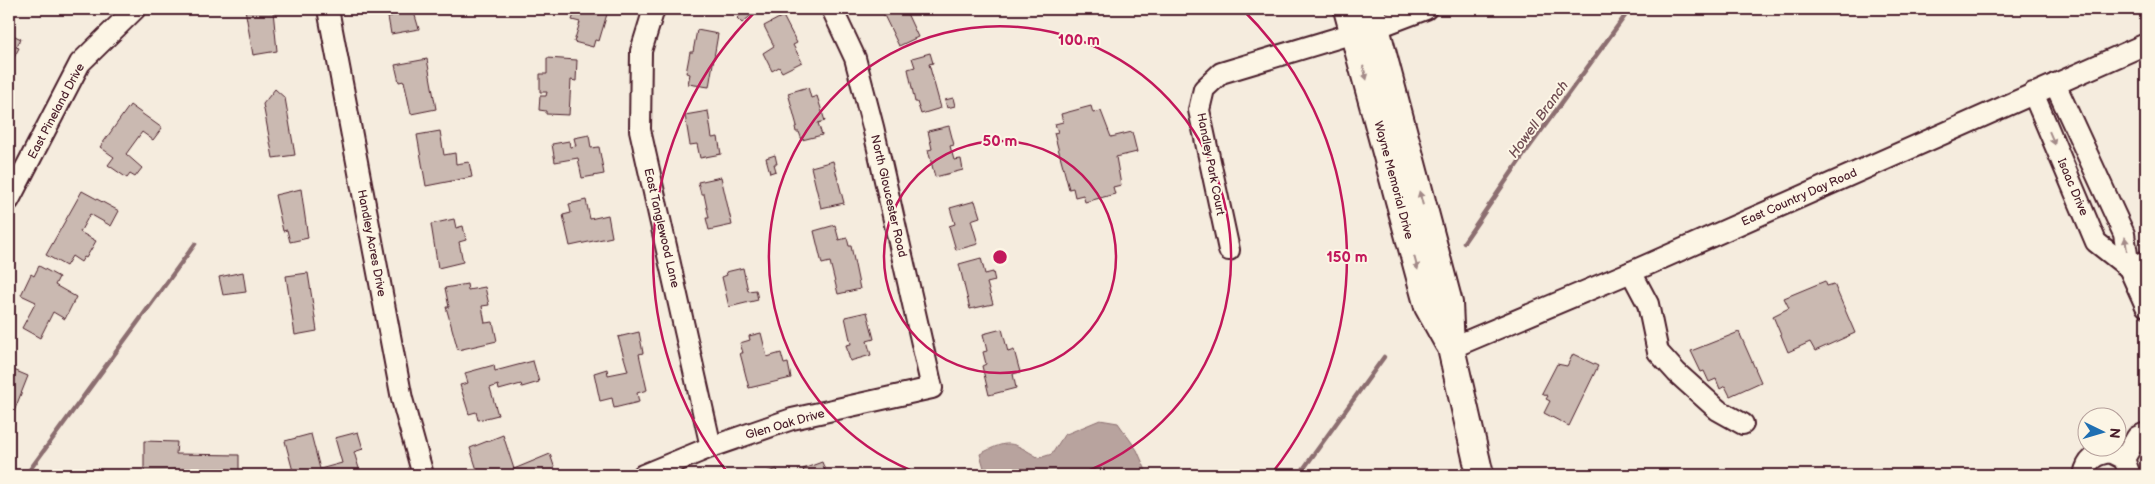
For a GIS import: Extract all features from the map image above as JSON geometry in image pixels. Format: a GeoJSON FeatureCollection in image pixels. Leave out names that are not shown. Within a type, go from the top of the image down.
{"type":"FeatureCollection","features":[{"type":"Feature","properties":{"kind":"main road","name":"Wayne Memorial Drive"},"geometry":{"type":"LineString","coordinates":[[1347,9],[1367,23],[1449,303],[1451,348],[1480,475]]}},
{"type":"Feature","properties":{"kind":"street","name":"East Pineland Drive"},"geometry":{"type":"LineString","coordinates":[[9,200],[80,63],[135,9]]}},
{"type":"Feature","properties":{"kind":"street","name":"Handley Acres Drive"},"geometry":{"type":"LineString","coordinates":[[328,9],[402,399],[423,475]]}},
{"type":"Feature","properties":{"kind":"street","name":"East Tanglewood Lane"},"geometry":{"type":"LineString","coordinates":[[654,9],[641,51],[640,130],[712,447]]}},
{"type":"Feature","properties":{"kind":"street","name":"North Gloucester Road"},"geometry":{"type":"LineString","coordinates":[[832,9],[855,58],[873,127],[932,388]]}},
{"type":"Feature","properties":{"kind":"street","name":"Handley Park Court"},"geometry":{"type":"LineString","coordinates":[[1229,250],[1199,110],[1204,89],[1221,73],[1367,23],[1426,9]]}},
{"type":"Feature","properties":{"kind":"street","name":"East Country Day Road"},"geometry":{"type":"LineString","coordinates":[[1451,348],[1631,272],[2146,44]]}},
{"type":"Feature","properties":{"kind":"street","name":"Isaac Drive"},"geometry":{"type":"LineString","coordinates":[[2056,84],[2138,264],[2146,306]]}},
{"type":"Feature","properties":{"kind":"street","name":"Isaac Drive"},"geometry":{"type":"LineString","coordinates":[[2034,93],[2096,242],[2138,264]]}},
{"type":"Feature","properties":{"kind":"street"},"geometry":{"type":"LineString","coordinates":[[1631,272],[1648,304],[1658,352],[1677,373],[1718,410],[1743,424]]}},
{"type":"Feature","properties":{"kind":"street","name":"Glen Oak Drive"},"geometry":{"type":"LineString","coordinates":[[643,475],[712,447],[792,420],[932,388]]}},
{"type":"Feature","properties":{"kind":"street"},"geometry":{"type":"LineString","coordinates":[[2127,467],[2137,437],[2146,433]]}},
{"type":"Feature","properties":{"kind":"street"},"geometry":{"type":"LineString","coordinates":[[2084,475],[2089,462],[2102,453],[2117,454],[2127,467]]}},
{"type":"Feature","properties":{"kind":"shaded area"},"geometry":{"type":"Polygon","coordinates":[[[1100,420],[1118,423],[1137,450],[1148,475],[986,475],[980,454],[990,449],[1004,444],[1016,445],[1039,458],[1052,454],[1064,435],[1100,420]]]}},
{"type":"Feature","properties":{"kind":"building"},"geometry":{"type":"Polygon","coordinates":[[[245,9],[269,9],[270,12],[273,11],[277,51],[253,55],[245,9]]]}},
{"type":"Feature","properties":{"kind":"building"},"geometry":{"type":"Polygon","coordinates":[[[391,9],[413,9],[419,29],[391,34],[388,17],[392,16],[391,9]]]}},
{"type":"Feature","properties":{"kind":"building"},"geometry":{"type":"Polygon","coordinates":[[[576,9],[604,9],[603,12],[607,14],[599,41],[595,40],[593,47],[574,42],[580,22],[572,20],[576,9]]]}},
{"type":"Feature","properties":{"kind":"building"},"geometry":{"type":"Polygon","coordinates":[[[746,9],[754,13],[742,23],[737,18],[746,9]]]}},
{"type":"Feature","properties":{"kind":"building"},"geometry":{"type":"Polygon","coordinates":[[[881,9],[905,9],[918,37],[899,46],[881,9]]]}},
{"type":"Feature","properties":{"kind":"building"},"geometry":{"type":"Polygon","coordinates":[[[783,16],[797,43],[793,45],[802,62],[782,72],[779,67],[772,71],[763,53],[774,46],[764,26],[783,16]]]}},
{"type":"Feature","properties":{"kind":"building"},"geometry":{"type":"Polygon","coordinates":[[[697,30],[718,34],[709,87],[688,84],[690,74],[686,73],[690,52],[693,52],[697,30]]]}},
{"type":"Feature","properties":{"kind":"building"},"geometry":{"type":"Polygon","coordinates":[[[9,33],[21,39],[16,47],[19,48],[9,67],[9,33]]]}},
{"type":"Feature","properties":{"kind":"building"},"geometry":{"type":"Polygon","coordinates":[[[930,53],[933,63],[929,64],[941,108],[921,114],[917,102],[915,102],[908,69],[915,67],[912,58],[930,53]]]}},
{"type":"Feature","properties":{"kind":"building"},"geometry":{"type":"Polygon","coordinates":[[[547,58],[577,60],[576,81],[571,80],[569,115],[546,114],[546,111],[539,110],[540,96],[546,96],[547,92],[540,92],[540,74],[547,74],[547,58]]]}},
{"type":"Feature","properties":{"kind":"building"},"geometry":{"type":"Polygon","coordinates":[[[427,59],[436,109],[411,114],[404,81],[399,82],[395,65],[427,59]]]}},
{"type":"Feature","properties":{"kind":"building"},"geometry":{"type":"Polygon","coordinates":[[[808,87],[811,98],[817,96],[825,121],[818,123],[822,135],[802,140],[799,132],[796,132],[795,127],[797,126],[788,93],[808,87]]]}},
{"type":"Feature","properties":{"kind":"building"},"geometry":{"type":"Polygon","coordinates":[[[275,89],[285,98],[295,155],[273,158],[263,104],[275,89]]]}},
{"type":"Feature","properties":{"kind":"building"},"geometry":{"type":"Polygon","coordinates":[[[953,98],[955,106],[947,108],[945,100],[953,98]]]}},
{"type":"Feature","properties":{"kind":"building"},"geometry":{"type":"Polygon","coordinates":[[[130,105],[162,128],[153,140],[142,132],[126,154],[142,168],[135,177],[130,174],[127,178],[108,165],[114,157],[100,147],[130,105]]]}},
{"type":"Feature","properties":{"kind":"building"},"geometry":{"type":"Polygon","coordinates":[[[1091,106],[1093,113],[1101,111],[1111,137],[1132,132],[1137,152],[1116,157],[1121,185],[1113,187],[1115,194],[1085,202],[1083,195],[1075,197],[1073,188],[1069,189],[1054,133],[1058,132],[1055,124],[1063,122],[1061,114],[1091,106]]]}},
{"type":"Feature","properties":{"kind":"building"},"geometry":{"type":"Polygon","coordinates":[[[708,111],[712,138],[718,137],[721,154],[700,158],[697,144],[690,145],[685,115],[708,111]]]}},
{"type":"Feature","properties":{"kind":"building"},"geometry":{"type":"Polygon","coordinates":[[[949,126],[954,145],[950,146],[954,160],[961,159],[963,170],[935,177],[928,150],[932,149],[928,131],[949,126]]]}},
{"type":"Feature","properties":{"kind":"building"},"geometry":{"type":"Polygon","coordinates":[[[440,131],[444,155],[455,153],[456,164],[469,162],[472,177],[426,186],[417,135],[440,131]]]}},
{"type":"Feature","properties":{"kind":"building"},"geometry":{"type":"Polygon","coordinates":[[[589,135],[591,148],[599,147],[604,174],[582,178],[578,158],[555,162],[552,144],[569,141],[570,147],[576,146],[574,138],[589,135]]]}},
{"type":"Feature","properties":{"kind":"building"},"geometry":{"type":"Polygon","coordinates":[[[775,155],[777,164],[774,164],[776,171],[770,173],[766,158],[775,155]]]}},
{"type":"Feature","properties":{"kind":"building"},"geometry":{"type":"Polygon","coordinates":[[[833,161],[844,203],[821,208],[811,167],[833,161]]]}},
{"type":"Feature","properties":{"kind":"building"},"geometry":{"type":"Polygon","coordinates":[[[721,177],[732,225],[709,230],[706,218],[709,218],[704,194],[701,194],[698,182],[721,177]]]}},
{"type":"Feature","properties":{"kind":"building"},"geometry":{"type":"Polygon","coordinates":[[[301,189],[308,238],[290,242],[287,230],[283,231],[275,195],[301,189]]]}},
{"type":"Feature","properties":{"kind":"building"},"geometry":{"type":"Polygon","coordinates":[[[82,191],[119,211],[111,226],[90,214],[80,232],[96,241],[86,258],[84,257],[81,262],[72,256],[66,266],[46,255],[82,191]]]}},
{"type":"Feature","properties":{"kind":"building"},"geometry":{"type":"Polygon","coordinates":[[[586,200],[590,219],[608,215],[612,237],[570,246],[563,215],[571,213],[569,204],[586,200]]]}},
{"type":"Feature","properties":{"kind":"building"},"geometry":{"type":"Polygon","coordinates":[[[975,201],[980,217],[971,220],[978,244],[956,250],[949,226],[955,224],[950,208],[975,201]]]}},
{"type":"Feature","properties":{"kind":"building"},"geometry":{"type":"Polygon","coordinates":[[[454,219],[456,228],[463,226],[466,240],[459,242],[463,262],[438,268],[431,224],[454,219]]]}},
{"type":"Feature","properties":{"kind":"building"},"geometry":{"type":"Polygon","coordinates":[[[835,225],[839,240],[847,238],[849,246],[851,246],[860,289],[838,294],[830,262],[822,264],[814,231],[835,225]]]}},
{"type":"Feature","properties":{"kind":"building"},"geometry":{"type":"Polygon","coordinates":[[[981,258],[985,274],[993,272],[995,281],[987,283],[993,304],[970,309],[959,264],[981,258]]]}},
{"type":"Feature","properties":{"kind":"building"},"geometry":{"type":"Polygon","coordinates":[[[39,266],[59,277],[55,285],[76,297],[65,319],[53,312],[40,338],[22,328],[36,302],[21,295],[31,274],[34,276],[39,266]]]}},
{"type":"Feature","properties":{"kind":"building"},"geometry":{"type":"Polygon","coordinates":[[[743,268],[748,291],[756,290],[758,300],[729,307],[722,277],[727,275],[726,272],[743,268]]]}},
{"type":"Feature","properties":{"kind":"building"},"geometry":{"type":"Polygon","coordinates":[[[243,272],[246,292],[223,295],[219,277],[243,272]]]}},
{"type":"Feature","properties":{"kind":"building"},"geometry":{"type":"Polygon","coordinates":[[[308,273],[317,331],[295,335],[286,276],[308,273]]]}},
{"type":"Feature","properties":{"kind":"building"},"geometry":{"type":"Polygon","coordinates":[[[1825,281],[1827,286],[1834,284],[1855,333],[1815,351],[1810,342],[1788,352],[1773,316],[1789,308],[1784,298],[1825,281]]]}},
{"type":"Feature","properties":{"kind":"building"},"geometry":{"type":"Polygon","coordinates":[[[467,284],[468,290],[485,287],[489,305],[482,306],[485,323],[493,322],[497,341],[458,350],[446,307],[449,307],[445,288],[467,284]]]}},
{"type":"Feature","properties":{"kind":"building"},"geometry":{"type":"Polygon","coordinates":[[[867,312],[874,339],[867,341],[871,355],[850,361],[846,345],[851,344],[845,317],[867,312]]]}},
{"type":"Feature","properties":{"kind":"building"},"geometry":{"type":"Polygon","coordinates":[[[1002,329],[1008,352],[1014,350],[1020,372],[1013,374],[1016,388],[989,395],[982,366],[986,364],[983,352],[987,351],[983,334],[1002,329]]]}},
{"type":"Feature","properties":{"kind":"building"},"geometry":{"type":"Polygon","coordinates":[[[639,332],[643,353],[639,354],[647,390],[637,393],[639,402],[614,408],[612,398],[600,401],[594,373],[607,369],[608,375],[628,371],[618,337],[639,332]]]}},
{"type":"Feature","properties":{"kind":"building"},"geometry":{"type":"Polygon","coordinates":[[[1739,332],[1761,382],[1730,396],[1725,386],[1720,389],[1716,379],[1709,382],[1704,371],[1701,372],[1691,351],[1739,332]]]}},
{"type":"Feature","properties":{"kind":"building"},"geometry":{"type":"Polygon","coordinates":[[[761,333],[767,357],[781,353],[784,364],[788,363],[791,378],[749,388],[740,353],[743,353],[740,343],[750,340],[749,336],[761,333]]]}},
{"type":"Feature","properties":{"kind":"building"},"geometry":{"type":"Polygon","coordinates":[[[1573,354],[1598,366],[1569,426],[1544,413],[1550,401],[1546,399],[1548,396],[1542,393],[1557,364],[1567,366],[1573,354]]]}},
{"type":"Feature","properties":{"kind":"building"},"geometry":{"type":"Polygon","coordinates":[[[533,361],[539,382],[522,387],[521,384],[499,390],[498,385],[490,388],[498,415],[478,420],[476,412],[469,414],[460,385],[468,383],[465,373],[494,365],[495,371],[533,361]]]}},
{"type":"Feature","properties":{"kind":"building"},"geometry":{"type":"Polygon","coordinates":[[[9,368],[28,376],[9,424],[9,368]]]}},
{"type":"Feature","properties":{"kind":"building"},"geometry":{"type":"Polygon","coordinates":[[[358,432],[363,449],[354,452],[361,475],[294,475],[285,441],[311,434],[320,469],[342,463],[335,438],[358,432]]]}},
{"type":"Feature","properties":{"kind":"building"},"geometry":{"type":"Polygon","coordinates":[[[503,435],[514,469],[550,454],[556,472],[545,475],[485,475],[484,471],[478,473],[470,448],[503,435]]]}},
{"type":"Feature","properties":{"kind":"building"},"geometry":{"type":"Polygon","coordinates":[[[144,441],[177,442],[176,454],[239,455],[239,475],[144,475],[144,441]]]}},
{"type":"Feature","properties":{"kind":"building"},"geometry":{"type":"Polygon","coordinates":[[[822,462],[827,475],[805,475],[803,469],[822,462]]]}},
{"type":"Feature","properties":{"kind":"building"},"geometry":{"type":"Polygon","coordinates":[[[777,469],[779,475],[760,475],[777,469]]]}},
{"type":"Feature","properties":{"kind":"waterway","name":"Howell Branch"},"geometry":{"type":"LineString","coordinates":[[1464,242],[1525,153],[1630,9]]}},
{"type":"Feature","properties":{"kind":"waterway"},"geometry":{"type":"LineString","coordinates":[[26,475],[195,244]]}},
{"type":"Feature","properties":{"kind":"waterway","name":"Howell Branch"},"geometry":{"type":"LineString","coordinates":[[1299,475],[1384,357]]}}]}
